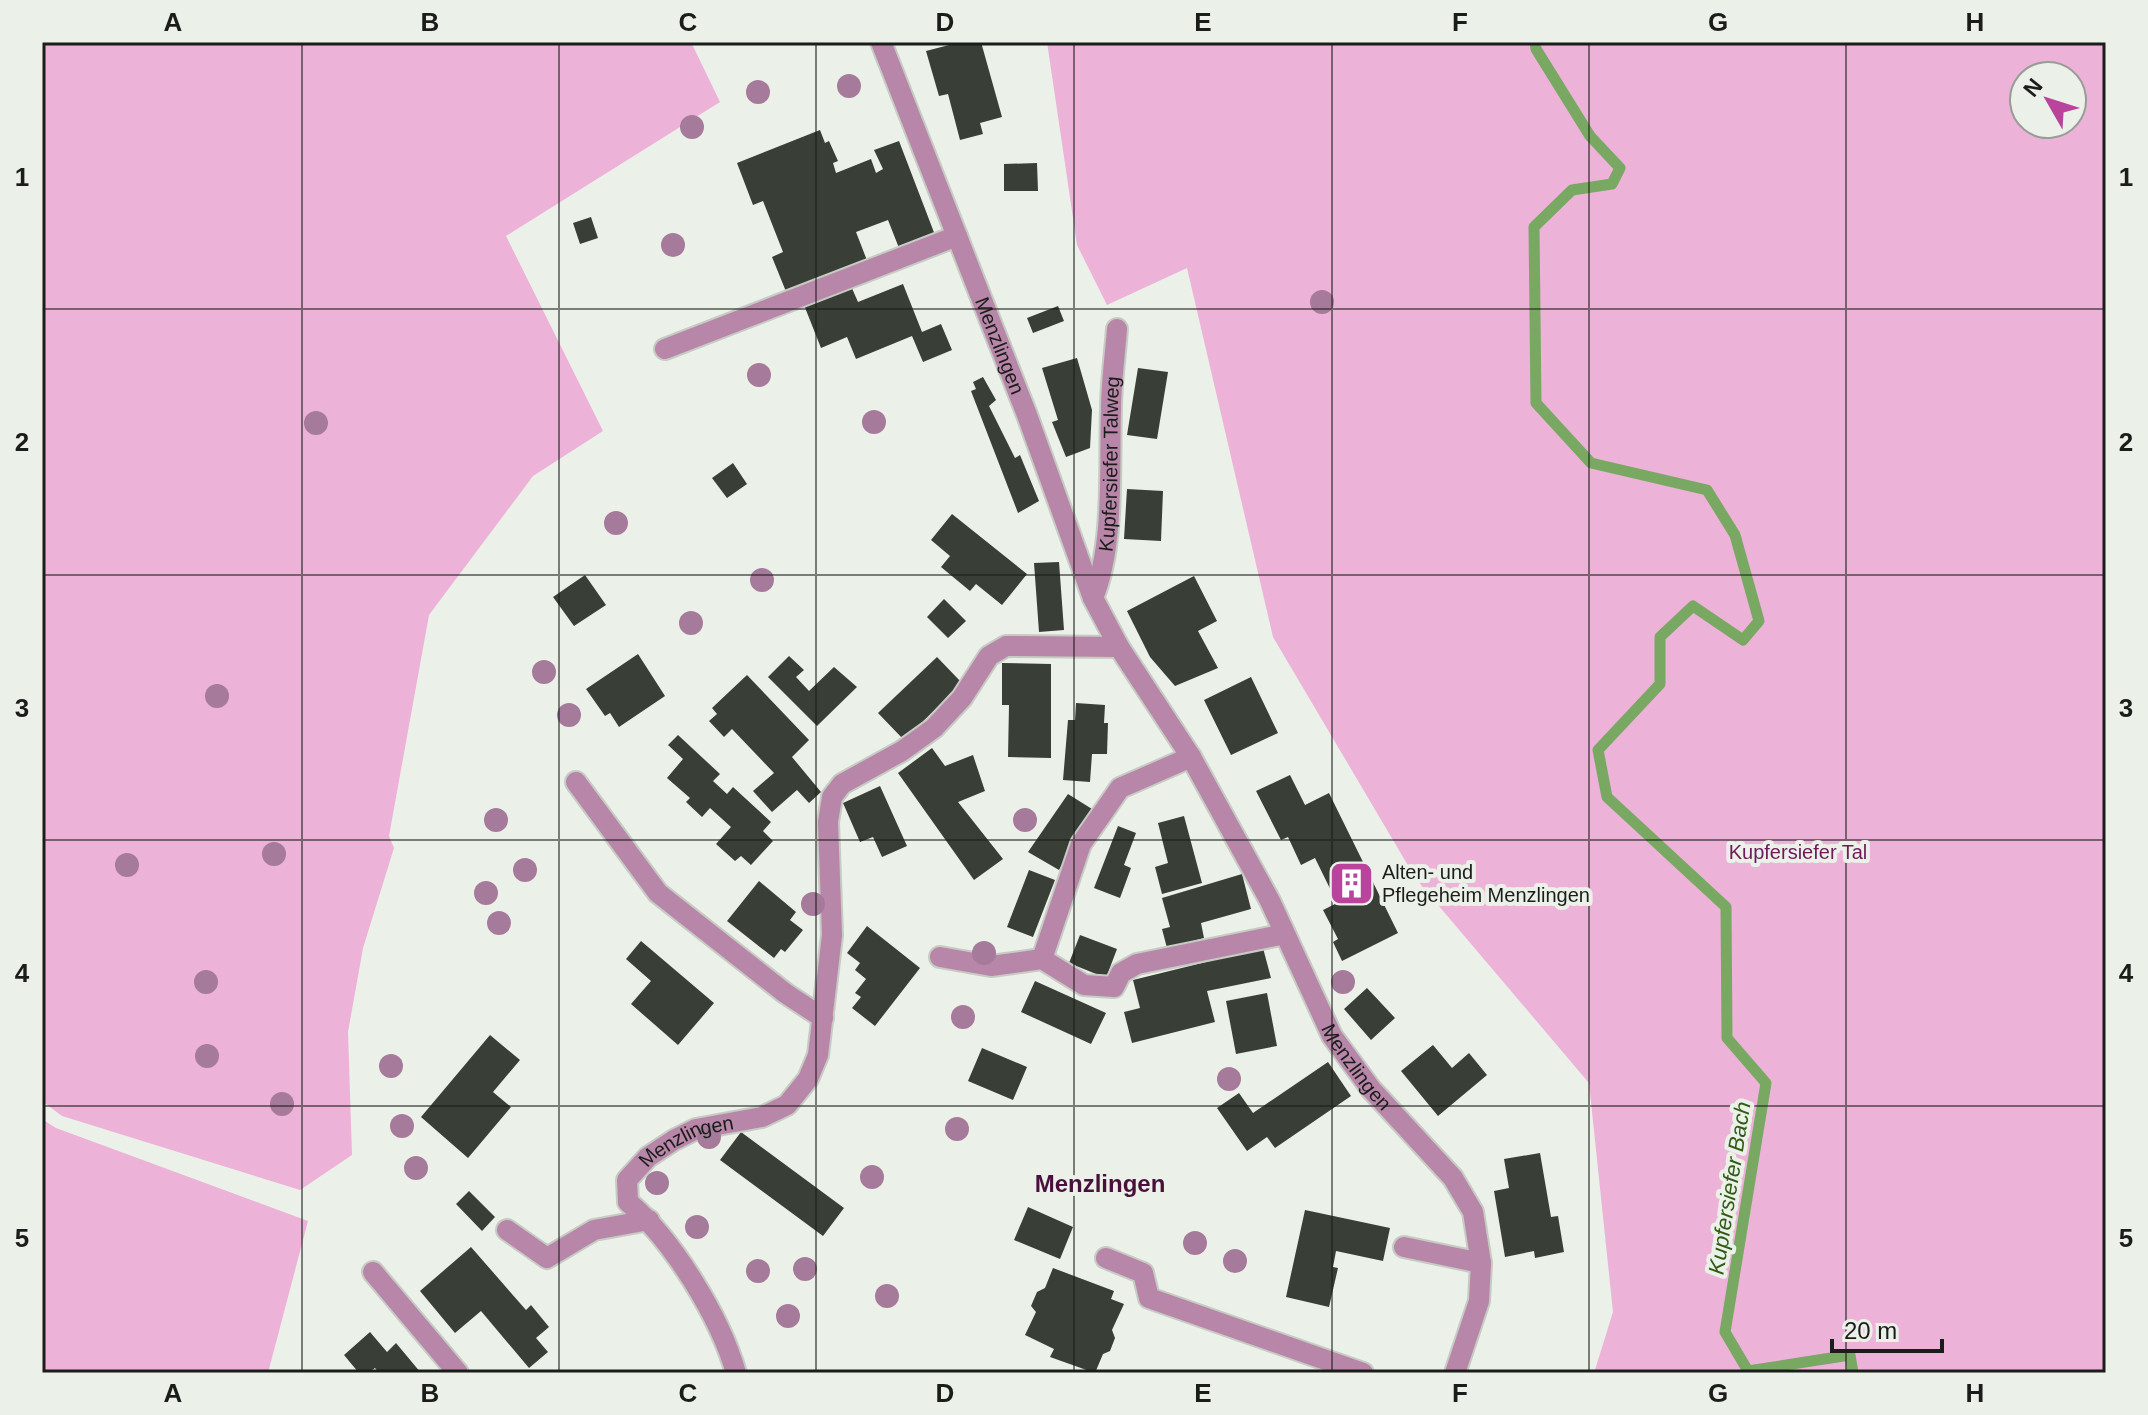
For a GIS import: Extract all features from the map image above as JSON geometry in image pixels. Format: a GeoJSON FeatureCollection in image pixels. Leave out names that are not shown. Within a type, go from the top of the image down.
{"type":"FeatureCollection","features":[{"type":"Feature","properties":{"kind":"street","name":"Menzlingen"},"geometry":{"type":"LineString","coordinates":[[881,42],[1027,415],[1093,598],[1119,647],[1191,757],[1270,901],[1332,1036],[1371,1089],[1453,1178],[1473,1212],[1481,1263],[1479,1301],[1455,1373]]}},
{"type":"Feature","properties":{"kind":"street"},"geometry":{"type":"LineString","coordinates":[[665,349],[957,236]]}},
{"type":"Feature","properties":{"kind":"street","name":"Kupfersiefer Talweg"},"geometry":{"type":"LineString","coordinates":[[1093,598],[1103,575],[1117,329]]}},
{"type":"Feature","properties":{"kind":"street","name":"Menzlingen"},"geometry":{"type":"LineString","coordinates":[[736,1373],[706,1305],[681,1264],[649,1220],[628,1202],[627,1180],[648,1157],[696,1129],[762,1117],[787,1105],[808,1079],[818,1055],[832,935],[828,822],[832,797],[842,784],[902,751],[934,728],[962,698],[989,656],[1006,646],[1119,647]]}},
{"type":"Feature","properties":{"kind":"street"},"geometry":{"type":"LineString","coordinates":[[1042,959],[1081,844],[1120,788],[1191,757]]}},
{"type":"Feature","properties":{"kind":"street"},"geometry":{"type":"LineString","coordinates":[[576,782],[658,893],[785,993],[823,1018]]}},
{"type":"Feature","properties":{"kind":"street"},"geometry":{"type":"LineString","coordinates":[[940,957],[991,966],[1042,959],[1084,985],[1114,987],[1121,973],[1137,964],[1285,934]]}},
{"type":"Feature","properties":{"kind":"street"},"geometry":{"type":"LineString","coordinates":[[507,1230],[547,1258],[594,1230],[649,1220]]}},
{"type":"Feature","properties":{"kind":"street"},"geometry":{"type":"LineString","coordinates":[[1404,1247],[1481,1263]]}},
{"type":"Feature","properties":{"kind":"street"},"geometry":{"type":"LineString","coordinates":[[1106,1258],[1143,1273],[1149,1298],[1363,1373]]}},
{"type":"Feature","properties":{"kind":"street"},"geometry":{"type":"LineString","coordinates":[[373,1272],[458,1373]]}},
{"type":"Feature","properties":{"kind":"green space"},"geometry":{"type":"Polygon","coordinates":[[[42,42],[691,42],[720,102],[506,236],[603,431],[533,476],[429,615],[389,836],[394,848],[363,948],[348,1032],[352,1155],[300,1190],[62,1116],[42,1101],[42,42]]]}},
{"type":"Feature","properties":{"kind":"green space","name":"Kupfersiefer Tal"},"geometry":{"type":"Polygon","coordinates":[[[1047,42],[2106,42],[2106,1373],[1594,1373],[1613,1312],[1589,1083],[1416,879],[1273,637],[1187,268],[1107,305],[1077,245],[1047,42]]]}},
{"type":"Feature","properties":{"kind":"green space"},"geometry":{"type":"Polygon","coordinates":[[[42,1119],[56,1128],[308,1221],[268,1373],[42,1373],[42,1119]]]}},
{"type":"Feature","properties":{"kind":"building"},"geometry":{"type":"Polygon","coordinates":[[[948,42],[981,42],[1002,117],[980,123],[983,134],[960,140],[948,94],[939,96],[926,51],[949,45],[948,42]]]}},
{"type":"Feature","properties":{"kind":"building"},"geometry":{"type":"Polygon","coordinates":[[[820,130],[838,161],[833,163],[836,173],[871,159],[876,173],[883,169],[874,150],[899,141],[935,235],[899,248],[888,220],[856,232],[868,263],[787,294],[772,257],[783,252],[763,201],[753,205],[737,163],[820,130]]]}},
{"type":"Feature","properties":{"kind":"building"},"geometry":{"type":"Polygon","coordinates":[[[1037,163],[1038,191],[1004,191],[1004,164],[1037,163]]]}},
{"type":"Feature","properties":{"kind":"building"},"geometry":{"type":"Polygon","coordinates":[[[591,217],[598,238],[580,244],[573,223],[591,217]]]}},
{"type":"Feature","properties":{"kind":"building"},"geometry":{"type":"Polygon","coordinates":[[[903,284],[922,332],[941,324],[952,350],[923,362],[912,336],[856,359],[847,337],[821,348],[804,305],[851,286],[858,302],[903,284]]]}},
{"type":"Feature","properties":{"kind":"building"},"geometry":{"type":"Polygon","coordinates":[[[1058,306],[1064,321],[1033,333],[1027,318],[1058,306]]]}},
{"type":"Feature","properties":{"kind":"building"},"geometry":{"type":"Polygon","coordinates":[[[1077,358],[1092,410],[1090,448],[1066,457],[1052,422],[1058,420],[1042,368],[1077,358]]]}},
{"type":"Feature","properties":{"kind":"building"},"geometry":{"type":"Polygon","coordinates":[[[1138,368],[1168,372],[1157,439],[1127,435],[1138,368]]]}},
{"type":"Feature","properties":{"kind":"building"},"geometry":{"type":"Polygon","coordinates":[[[983,377],[996,400],[989,406],[1015,458],[1020,455],[1039,501],[1018,513],[971,391],[976,389],[973,382],[983,377]]]}},
{"type":"Feature","properties":{"kind":"building"},"geometry":{"type":"Polygon","coordinates":[[[733,463],[747,484],[727,498],[712,478],[733,463]]]}},
{"type":"Feature","properties":{"kind":"building"},"geometry":{"type":"Polygon","coordinates":[[[1127,489],[1163,491],[1161,541],[1124,539],[1127,489]]]}},
{"type":"Feature","properties":{"kind":"building"},"geometry":{"type":"Polygon","coordinates":[[[952,514],[1027,574],[1002,605],[976,584],[970,591],[941,567],[950,556],[931,540],[952,514]]]}},
{"type":"Feature","properties":{"kind":"building"},"geometry":{"type":"Polygon","coordinates":[[[1059,562],[1064,630],[1039,632],[1034,563],[1059,562]]]}},
{"type":"Feature","properties":{"kind":"building"},"geometry":{"type":"Polygon","coordinates":[[[585,575],[606,605],[574,626],[553,597],[585,575]]]}},
{"type":"Feature","properties":{"kind":"building"},"geometry":{"type":"Polygon","coordinates":[[[1194,576],[1217,621],[1198,631],[1218,668],[1175,686],[1150,657],[1127,611],[1194,576]]]}},
{"type":"Feature","properties":{"kind":"building"},"geometry":{"type":"Polygon","coordinates":[[[944,599],[966,621],[948,638],[927,617],[944,599]]]}},
{"type":"Feature","properties":{"kind":"building"},"geometry":{"type":"Polygon","coordinates":[[[638,654],[665,696],[619,727],[610,713],[605,716],[586,689],[638,654]]]}},
{"type":"Feature","properties":{"kind":"building"},"geometry":{"type":"Polygon","coordinates":[[[789,656],[804,670],[796,677],[809,691],[834,667],[857,687],[817,726],[768,677],[789,656]]]}},
{"type":"Feature","properties":{"kind":"building"},"geometry":{"type":"Polygon","coordinates":[[[937,657],[962,683],[904,740],[878,713],[937,657]]]}},
{"type":"Feature","properties":{"kind":"building"},"geometry":{"type":"Polygon","coordinates":[[[1002,663],[1051,664],[1051,758],[1008,757],[1009,705],[1002,705],[1002,663]]]}},
{"type":"Feature","properties":{"kind":"building"},"geometry":{"type":"Polygon","coordinates":[[[747,675],[809,740],[792,757],[821,792],[809,803],[797,790],[772,812],[753,791],[774,773],[732,729],[724,737],[709,721],[717,714],[712,708],[747,675]]]}},
{"type":"Feature","properties":{"kind":"building"},"geometry":{"type":"Polygon","coordinates":[[[1251,677],[1278,733],[1231,755],[1204,700],[1251,677]]]}},
{"type":"Feature","properties":{"kind":"building"},"geometry":{"type":"Polygon","coordinates":[[[1076,703],[1105,705],[1107,754],[1092,754],[1090,782],[1063,780],[1068,720],[1075,720],[1076,703]]]}},
{"type":"Feature","properties":{"kind":"building"},"geometry":{"type":"Polygon","coordinates":[[[678,735],[720,774],[713,781],[727,794],[733,787],[771,822],[763,831],[773,841],[751,865],[741,856],[735,861],[716,844],[731,827],[710,808],[702,817],[686,802],[690,798],[667,778],[683,759],[668,745],[678,735]]]}},
{"type":"Feature","properties":{"kind":"building"},"geometry":{"type":"Polygon","coordinates":[[[932,748],[945,766],[973,755],[985,791],[958,802],[1003,859],[974,880],[898,773],[932,748]]]}},
{"type":"Feature","properties":{"kind":"building","name":"Alten- und Pflegeheim Menzlingen"},"geometry":{"type":"Polygon","coordinates":[[[1290,775],[1305,805],[1329,793],[1398,933],[1342,961],[1333,942],[1338,939],[1323,910],[1337,903],[1315,858],[1301,865],[1288,837],[1281,840],[1256,791],[1290,775]]]}},
{"type":"Feature","properties":{"kind":"building"},"geometry":{"type":"Polygon","coordinates":[[[880,786],[907,846],[882,857],[873,837],[860,842],[843,803],[880,786]]]}},
{"type":"Feature","properties":{"kind":"building"},"geometry":{"type":"Polygon","coordinates":[[[1068,794],[1092,809],[1059,870],[1028,852],[1068,794]]]}},
{"type":"Feature","properties":{"kind":"building"},"geometry":{"type":"Polygon","coordinates":[[[1184,816],[1202,883],[1162,894],[1155,867],[1168,863],[1158,823],[1184,816]]]}},
{"type":"Feature","properties":{"kind":"building"},"geometry":{"type":"Polygon","coordinates":[[[1118,826],[1136,833],[1124,865],[1131,868],[1120,898],[1094,888],[1118,826]]]}},
{"type":"Feature","properties":{"kind":"building"},"geometry":{"type":"Polygon","coordinates":[[[1029,870],[1055,880],[1033,937],[1007,927],[1029,870]]]}},
{"type":"Feature","properties":{"kind":"building"},"geometry":{"type":"Polygon","coordinates":[[[1242,874],[1251,909],[1201,923],[1204,938],[1167,948],[1162,929],[1170,927],[1162,898],[1242,874]]]}},
{"type":"Feature","properties":{"kind":"building"},"geometry":{"type":"Polygon","coordinates":[[[759,881],[796,912],[790,920],[803,930],[785,952],[781,949],[774,958],[727,921],[759,881]]]}},
{"type":"Feature","properties":{"kind":"building"},"geometry":{"type":"Polygon","coordinates":[[[867,926],[920,968],[875,1026],[852,1008],[861,997],[855,993],[866,979],[855,970],[860,963],[847,953],[867,926]]]}},
{"type":"Feature","properties":{"kind":"building"},"geometry":{"type":"Polygon","coordinates":[[[1080,935],[1117,949],[1106,978],[1069,963],[1080,935]]]}},
{"type":"Feature","properties":{"kind":"building"},"geometry":{"type":"Polygon","coordinates":[[[641,941],[714,1003],[678,1045],[631,1004],[651,981],[626,959],[641,941]]]}},
{"type":"Feature","properties":{"kind":"building"},"geometry":{"type":"Polygon","coordinates":[[[1263,948],[1271,978],[1207,991],[1215,1022],[1132,1043],[1124,1012],[1140,1008],[1133,980],[1263,948]]]}},
{"type":"Feature","properties":{"kind":"building"},"geometry":{"type":"Polygon","coordinates":[[[1035,981],[1106,1013],[1091,1044],[1021,1012],[1035,981]]]}},
{"type":"Feature","properties":{"kind":"building"},"geometry":{"type":"Polygon","coordinates":[[[1367,988],[1395,1018],[1371,1040],[1344,1009],[1367,988]]]}},
{"type":"Feature","properties":{"kind":"building"},"geometry":{"type":"Polygon","coordinates":[[[1267,993],[1277,1046],[1236,1054],[1226,1001],[1267,993]]]}},
{"type":"Feature","properties":{"kind":"building"},"geometry":{"type":"Polygon","coordinates":[[[490,1035],[520,1060],[493,1092],[511,1107],[468,1158],[421,1117],[490,1035]]]}},
{"type":"Feature","properties":{"kind":"building"},"geometry":{"type":"Polygon","coordinates":[[[1433,1045],[1452,1068],[1469,1053],[1487,1075],[1438,1116],[1401,1071],[1433,1045]]]}},
{"type":"Feature","properties":{"kind":"building"},"geometry":{"type":"Polygon","coordinates":[[[982,1048],[1027,1067],[1013,1100],[968,1081],[982,1048]]]}},
{"type":"Feature","properties":{"kind":"building"},"geometry":{"type":"Polygon","coordinates":[[[1328,1062],[1351,1096],[1275,1148],[1267,1137],[1247,1151],[1217,1108],[1239,1093],[1253,1113],[1328,1062]]]}},
{"type":"Feature","properties":{"kind":"building"},"geometry":{"type":"Polygon","coordinates":[[[741,1132],[844,1208],[823,1236],[720,1160],[741,1132]]]}},
{"type":"Feature","properties":{"kind":"building"},"geometry":{"type":"Polygon","coordinates":[[[1540,1153],[1551,1217],[1558,1216],[1564,1252],[1535,1258],[1534,1251],[1505,1257],[1494,1191],[1509,1188],[1504,1159],[1540,1153]]]}},
{"type":"Feature","properties":{"kind":"building"},"geometry":{"type":"Polygon","coordinates":[[[469,1191],[495,1217],[482,1231],[456,1204],[469,1191]]]}},
{"type":"Feature","properties":{"kind":"building"},"geometry":{"type":"Polygon","coordinates":[[[1028,1207],[1073,1227],[1060,1259],[1014,1240],[1028,1207]]]}},
{"type":"Feature","properties":{"kind":"building"},"geometry":{"type":"Polygon","coordinates":[[[1305,1210],[1390,1228],[1383,1261],[1336,1251],[1333,1267],[1338,1268],[1329,1307],[1286,1297],[1305,1210]]]}},
{"type":"Feature","properties":{"kind":"building"},"geometry":{"type":"Polygon","coordinates":[[[471,1247],[526,1310],[531,1305],[549,1327],[536,1338],[548,1352],[529,1368],[481,1311],[455,1333],[420,1291],[471,1247]]]}},
{"type":"Feature","properties":{"kind":"building"},"geometry":{"type":"Polygon","coordinates":[[[1053,1268],[1114,1291],[1111,1299],[1124,1304],[1112,1330],[1115,1338],[1110,1351],[1103,1354],[1095,1373],[1050,1357],[1054,1349],[1025,1335],[1036,1312],[1031,1306],[1037,1292],[1045,1288],[1053,1268]]]}},
{"type":"Feature","properties":{"kind":"building"},"geometry":{"type":"Polygon","coordinates":[[[370,1332],[387,1352],[396,1343],[421,1373],[379,1373],[375,1368],[368,1373],[359,1373],[344,1355],[370,1332]]]}},
{"type":"Feature","properties":{"kind":"waterway","name":"Kupfersiefer Bach"},"geometry":{"type":"LineString","coordinates":[[1535,42],[1536,49],[1590,136],[1620,168],[1612,184],[1572,190],[1534,227],[1536,403],[1591,463],[1707,490],[1735,535],[1759,621],[1743,640],[1693,606],[1660,637],[1660,684],[1598,750],[1607,797],[1726,907],[1727,1038],[1766,1083],[1725,1332],[1748,1371],[1850,1355],[1853,1373]]}},
{"type":"Feature","properties":{"kind":"place","name":"Alten- und Pflegeheim Menzlingen"},"geometry":{"type":"Point","coordinates":[1351,884]}},
{"type":"Feature","properties":{"kind":"district","name":"Menzlingen"},"geometry":{"type":"Point","coordinates":[1100,1184]}}]}
